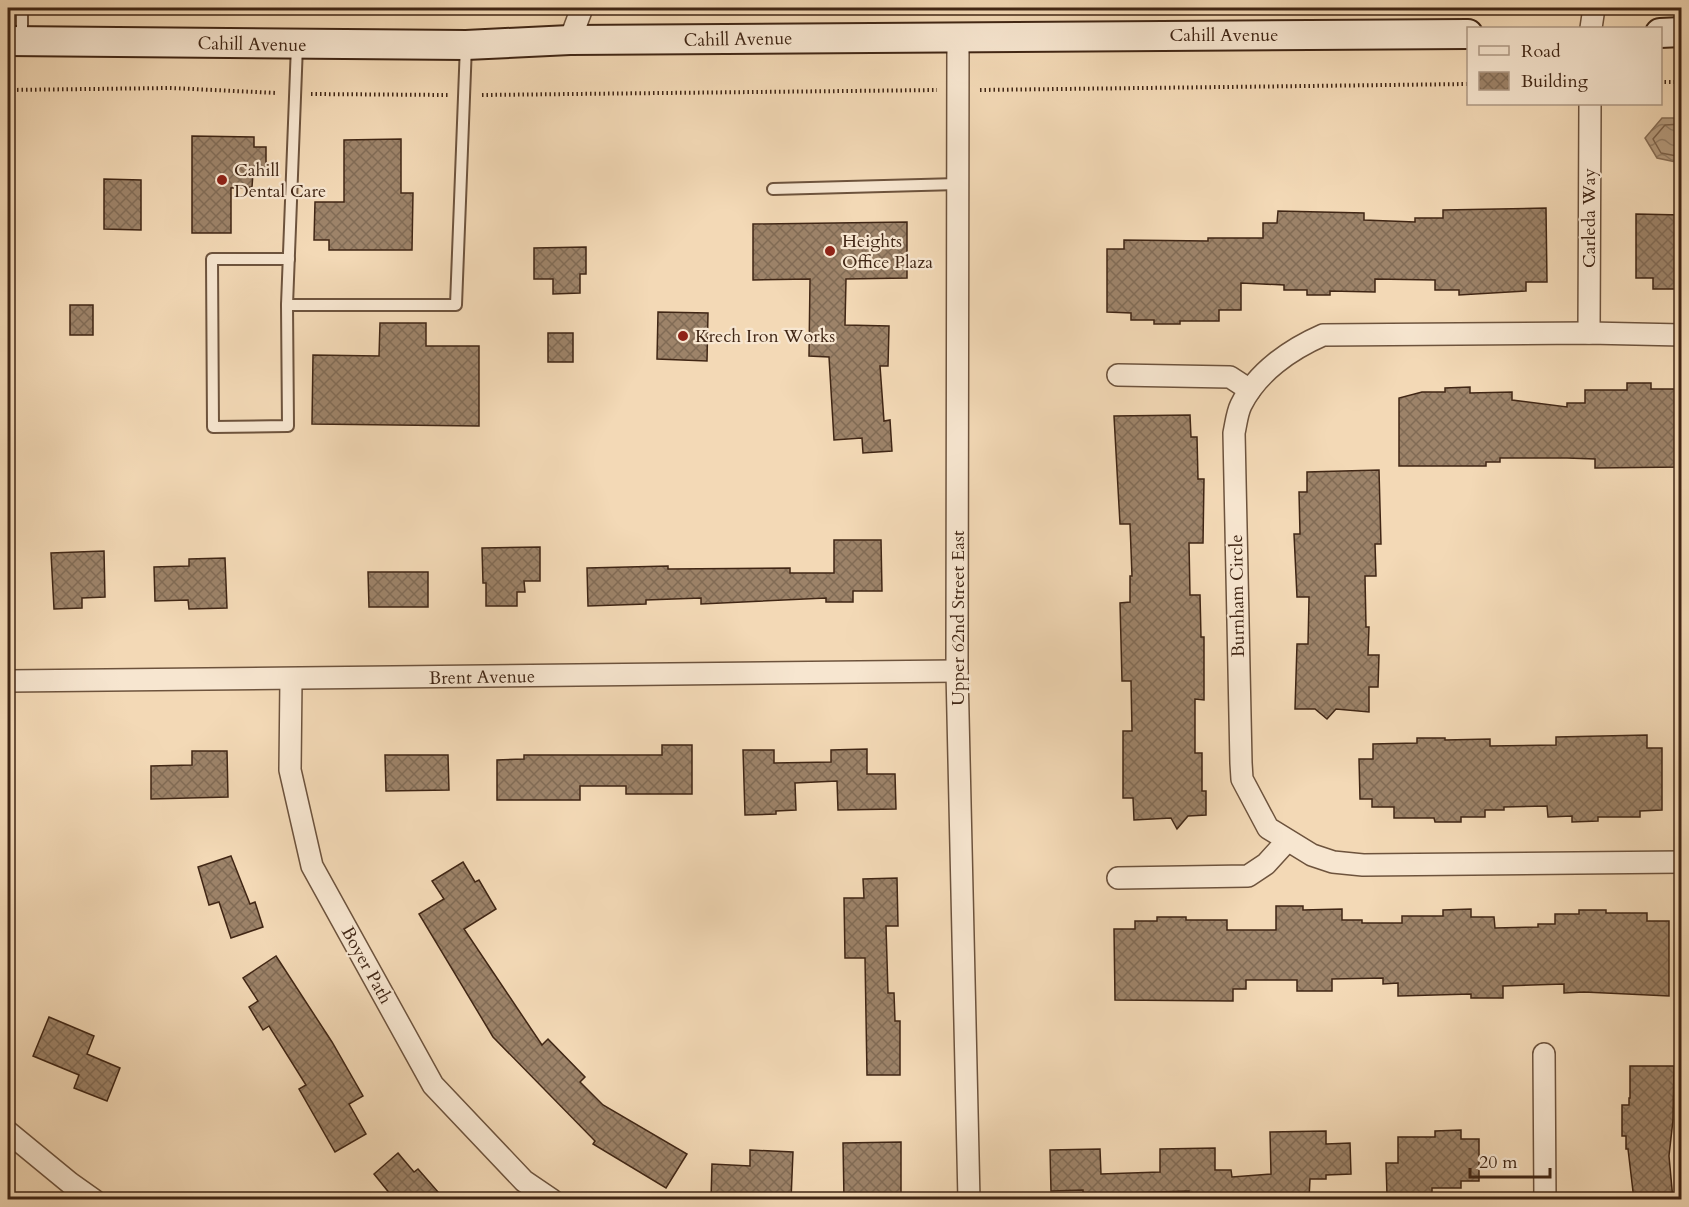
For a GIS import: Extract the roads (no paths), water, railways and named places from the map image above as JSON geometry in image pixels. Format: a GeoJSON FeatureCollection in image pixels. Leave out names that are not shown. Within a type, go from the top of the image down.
{"type":"FeatureCollection","features":[{"type":"Feature","properties":{"kind":"street"},"geometry":{"type":"LineString","coordinates":[[570,40],[582,8]]}},
{"type":"Feature","properties":{"kind":"street"},"geometry":{"type":"LineString","coordinates":[[1591,27],[1594,8]]}},
{"type":"Feature","properties":{"kind":"street"},"geometry":{"type":"LineString","coordinates":[[1662,33],[1682,32]]}},
{"type":"Feature","properties":{"kind":"street","name":"Cahill Avenue"},"geometry":{"type":"LineString","coordinates":[[15,41],[466,45],[570,40],[1467,34]]}},
{"type":"Feature","properties":{"kind":"street","name":"Upper 62nd Street East"},"geometry":{"type":"LineString","coordinates":[[958,36],[957,671],[969,1200]]}},
{"type":"Feature","properties":{"kind":"street","name":"Carleda Way"},"geometry":{"type":"LineString","coordinates":[[1588,333],[1590,105]]}},
{"type":"Feature","properties":{"kind":"street","name":"Burnham Circle"},"geometry":{"type":"LineString","coordinates":[[1682,335],[1588,333],[1323,335],[1299,345],[1268,370],[1250,390],[1240,406],[1234,433],[1240,763],[1242,779],[1268,828],[1312,855],[1333,862],[1363,865],[1682,862]]}},
{"type":"Feature","properties":{"kind":"street"},"geometry":{"type":"LineString","coordinates":[[1118,375],[1230,377],[1250,390]]}},
{"type":"Feature","properties":{"kind":"street","name":"Brent Avenue"},"geometry":{"type":"LineString","coordinates":[[8,681],[957,671]]}},
{"type":"Feature","properties":{"kind":"street","name":"Boyer Path"},"geometry":{"type":"LineString","coordinates":[[291,679],[290,770],[312,866],[433,1085],[524,1181],[552,1200]]}},
{"type":"Feature","properties":{"kind":"street"},"geometry":{"type":"LineString","coordinates":[[1118,878],[1248,876],[1266,864],[1287,841]]}},
{"type":"Feature","properties":{"kind":"street"},"geometry":{"type":"LineString","coordinates":[[1544,1054],[1545,1200]]}},
{"type":"Feature","properties":{"kind":"street"},"geometry":{"type":"LineString","coordinates":[[8,1132],[94,1200]]}},
{"type":"Feature","properties":{"kind":"lane"},"geometry":{"type":"LineString","coordinates":[[15,41],[22,8]]}},
{"type":"Feature","properties":{"kind":"lane"},"geometry":{"type":"LineString","coordinates":[[289,259],[212,260],[213,427],[288,426],[287,306],[289,259],[296,94],[297,44]]}},
{"type":"Feature","properties":{"kind":"lane"},"geometry":{"type":"LineString","coordinates":[[287,306],[456,304],[466,45]]}},
{"type":"Feature","properties":{"kind":"lane"},"geometry":{"type":"LineString","coordinates":[[773,189],[958,184]]}},
{"type":"Feature","properties":{"kind":"water"},"geometry":{"type":"Polygon","coordinates":[[[1662,118],[1681,118],[1681,163],[1657,158],[1645,138],[1662,118]]]}},
{"type":"Feature","properties":{"kind":"place","name":"Cahill Dental Care"},"geometry":{"type":"Point","coordinates":[222,180]}},
{"type":"Feature","properties":{"kind":"place","name":"Heights Office Plaza"},"geometry":{"type":"Point","coordinates":[830,251]}},
{"type":"Feature","properties":{"kind":"place","name":"Krech Iron Works"},"geometry":{"type":"Point","coordinates":[683,336]}}]}
